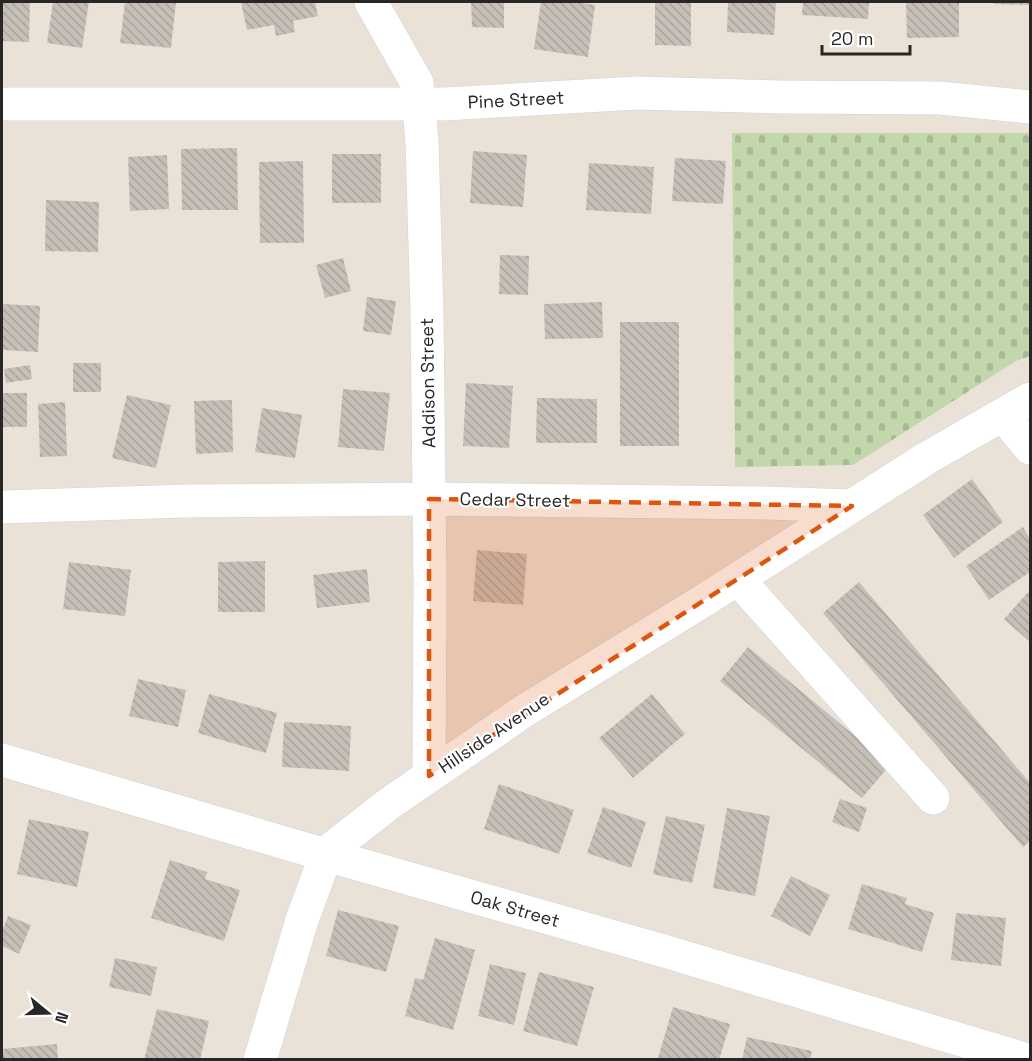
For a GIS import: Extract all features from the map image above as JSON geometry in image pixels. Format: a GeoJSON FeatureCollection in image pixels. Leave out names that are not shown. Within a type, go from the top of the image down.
{"type":"FeatureCollection","features":[{"type":"Feature","properties":{"kind":"street","name":"Addison Street"},"geometry":{"type":"LineString","coordinates":[[372,2],[417,83],[422,142],[427,313],[430,584],[429,776]]}},
{"type":"Feature","properties":{"kind":"street","name":"Pine Street"},"geometry":{"type":"LineString","coordinates":[[2,104],[445,104],[637,93],[940,98],[1030,107]]}},
{"type":"Feature","properties":{"kind":"street"},"geometry":{"type":"LineString","coordinates":[[852,506],[927,458],[1030,399]]}},
{"type":"Feature","properties":{"kind":"street"},"geometry":{"type":"LineString","coordinates":[[1003,415],[1030,448]]}},
{"type":"Feature","properties":{"kind":"street","name":"Cedar Street"},"geometry":{"type":"LineString","coordinates":[[2,507],[186,501],[429,499],[852,506]]}},
{"type":"Feature","properties":{"kind":"street","name":"Hillside Avenue"},"geometry":{"type":"LineString","coordinates":[[260,1059],[302,920],[327,852],[390,803],[524,711],[852,506]]}},
{"type":"Feature","properties":{"kind":"street"},"geometry":{"type":"LineString","coordinates":[[738,579],[933,798]]}},
{"type":"Feature","properties":{"kind":"street","name":"Oak Street"},"geometry":{"type":"LineString","coordinates":[[2,760],[664,951],[1016,1058]]}},
{"type":"Feature","properties":{"kind":"highlighted area"},"geometry":{"type":"Polygon","coordinates":[[[429,499],[852,506],[429,776],[429,499]]]}},
{"type":"Feature","properties":{"kind":"green space"},"geometry":{"type":"Polygon","coordinates":[[[732,133],[1030,133],[1030,356],[1016,361],[853,465],[735,467],[732,133]]]}},
{"type":"Feature","properties":{"kind":"building"},"geometry":{"type":"Polygon","coordinates":[[[2,2],[30,2],[29,42],[2,41],[2,2]]]}},
{"type":"Feature","properties":{"kind":"building"},"geometry":{"type":"Polygon","coordinates":[[[53,2],[89,2],[82,48],[47,43],[53,2]]]}},
{"type":"Feature","properties":{"kind":"building"},"geometry":{"type":"Polygon","coordinates":[[[125,2],[176,2],[171,48],[120,43],[125,2]]]}},
{"type":"Feature","properties":{"kind":"building"},"geometry":{"type":"Polygon","coordinates":[[[241,2],[315,2],[318,16],[293,21],[295,32],[276,36],[274,25],[247,30],[241,2]]]}},
{"type":"Feature","properties":{"kind":"building"},"geometry":{"type":"Polygon","coordinates":[[[471,2],[504,2],[504,28],[472,27],[471,2]]]}},
{"type":"Feature","properties":{"kind":"building"},"geometry":{"type":"Polygon","coordinates":[[[541,2],[574,2],[595,5],[588,57],[534,49],[541,2]]]}},
{"type":"Feature","properties":{"kind":"building"},"geometry":{"type":"Polygon","coordinates":[[[655,2],[691,2],[691,46],[655,45],[655,2]]]}},
{"type":"Feature","properties":{"kind":"building"},"geometry":{"type":"Polygon","coordinates":[[[728,2],[776,2],[774,35],[727,32],[728,2]]]}},
{"type":"Feature","properties":{"kind":"building"},"geometry":{"type":"Polygon","coordinates":[[[803,2],[869,2],[868,19],[802,15],[803,2]]]}},
{"type":"Feature","properties":{"kind":"building"},"geometry":{"type":"Polygon","coordinates":[[[906,2],[959,2],[959,37],[907,38],[906,2]]]}},
{"type":"Feature","properties":{"kind":"building"},"geometry":{"type":"Polygon","coordinates":[[[994,2],[1030,2],[1030,5],[994,4],[994,2]]]}},
{"type":"Feature","properties":{"kind":"building"},"geometry":{"type":"Polygon","coordinates":[[[237,148],[238,210],[182,210],[181,149],[237,148]]]}},
{"type":"Feature","properties":{"kind":"building"},"geometry":{"type":"Polygon","coordinates":[[[473,151],[527,155],[523,207],[470,203],[473,151]]]}},
{"type":"Feature","properties":{"kind":"building"},"geometry":{"type":"Polygon","coordinates":[[[332,154],[381,154],[381,203],[332,203],[332,154]]]}},
{"type":"Feature","properties":{"kind":"building"},"geometry":{"type":"Polygon","coordinates":[[[167,155],[169,209],[130,211],[128,157],[167,155]]]}},
{"type":"Feature","properties":{"kind":"building"},"geometry":{"type":"Polygon","coordinates":[[[675,158],[726,161],[723,204],[672,201],[675,158]]]}},
{"type":"Feature","properties":{"kind":"building"},"geometry":{"type":"Polygon","coordinates":[[[303,161],[304,243],[260,243],[259,162],[303,161]]]}},
{"type":"Feature","properties":{"kind":"building"},"geometry":{"type":"Polygon","coordinates":[[[589,163],[654,167],[651,214],[586,210],[589,163]]]}},
{"type":"Feature","properties":{"kind":"building"},"geometry":{"type":"Polygon","coordinates":[[[46,200],[99,202],[98,252],[45,251],[46,200]]]}},
{"type":"Feature","properties":{"kind":"building"},"geometry":{"type":"Polygon","coordinates":[[[500,255],[529,256],[528,295],[499,294],[500,255]]]}},
{"type":"Feature","properties":{"kind":"building"},"geometry":{"type":"Polygon","coordinates":[[[343,258],[351,291],[325,298],[316,265],[343,258]]]}},
{"type":"Feature","properties":{"kind":"building"},"geometry":{"type":"Polygon","coordinates":[[[367,297],[396,301],[391,335],[363,331],[367,297]]]}},
{"type":"Feature","properties":{"kind":"building"},"geometry":{"type":"Polygon","coordinates":[[[602,302],[603,338],[545,339],[544,304],[602,302]]]}},
{"type":"Feature","properties":{"kind":"building"},"geometry":{"type":"Polygon","coordinates":[[[2,304],[40,306],[38,352],[2,350],[2,304]]]}},
{"type":"Feature","properties":{"kind":"building"},"geometry":{"type":"Polygon","coordinates":[[[620,322],[679,322],[679,446],[620,446],[620,322]]]}},
{"type":"Feature","properties":{"kind":"building"},"geometry":{"type":"Polygon","coordinates":[[[73,363],[101,363],[101,392],[73,392],[73,363]]]}},
{"type":"Feature","properties":{"kind":"building"},"geometry":{"type":"Polygon","coordinates":[[[30,365],[32,379],[6,383],[4,369],[30,365]]]}},
{"type":"Feature","properties":{"kind":"building"},"geometry":{"type":"Polygon","coordinates":[[[466,383],[513,386],[509,448],[463,446],[466,383]]]}},
{"type":"Feature","properties":{"kind":"building"},"geometry":{"type":"Polygon","coordinates":[[[343,389],[390,393],[384,451],[338,447],[343,389]]]}},
{"type":"Feature","properties":{"kind":"building"},"geometry":{"type":"Polygon","coordinates":[[[2,393],[27,393],[27,427],[2,427],[2,393]]]}},
{"type":"Feature","properties":{"kind":"building"},"geometry":{"type":"Polygon","coordinates":[[[127,395],[171,405],[156,468],[112,458],[127,395]]]}},
{"type":"Feature","properties":{"kind":"building"},"geometry":{"type":"Polygon","coordinates":[[[537,398],[597,399],[597,443],[536,443],[537,398]]]}},
{"type":"Feature","properties":{"kind":"building"},"geometry":{"type":"Polygon","coordinates":[[[232,400],[233,452],[196,454],[194,401],[232,400]]]}},
{"type":"Feature","properties":{"kind":"building"},"geometry":{"type":"Polygon","coordinates":[[[65,402],[67,456],[40,457],[38,404],[65,402]]]}},
{"type":"Feature","properties":{"kind":"building"},"geometry":{"type":"Polygon","coordinates":[[[262,408],[302,415],[295,458],[255,452],[262,408]]]}},
{"type":"Feature","properties":{"kind":"building"},"geometry":{"type":"Polygon","coordinates":[[[972,479],[1003,522],[954,558],[923,515],[972,479]]]}},
{"type":"Feature","properties":{"kind":"building"},"geometry":{"type":"Polygon","coordinates":[[[1023,527],[1030,539],[1030,572],[989,600],[966,566],[1023,527]]]}},
{"type":"Feature","properties":{"kind":"building"},"geometry":{"type":"Polygon","coordinates":[[[477,550],[527,554],[523,605],[473,601],[477,550]]]}},
{"type":"Feature","properties":{"kind":"building"},"geometry":{"type":"Polygon","coordinates":[[[265,561],[265,612],[218,612],[218,562],[265,561]]]}},
{"type":"Feature","properties":{"kind":"building"},"geometry":{"type":"Polygon","coordinates":[[[69,562],[131,570],[125,616],[63,609],[69,562]]]}},
{"type":"Feature","properties":{"kind":"building"},"geometry":{"type":"Polygon","coordinates":[[[367,569],[370,602],[317,608],[313,575],[367,569]]]}},
{"type":"Feature","properties":{"kind":"building"},"geometry":{"type":"Polygon","coordinates":[[[859,582],[1030,783],[1030,841],[1023,847],[823,613],[859,582]]]}},
{"type":"Feature","properties":{"kind":"building"},"geometry":{"type":"Polygon","coordinates":[[[1030,590],[1030,642],[1004,619],[1030,590]]]}},
{"type":"Feature","properties":{"kind":"building"},"geometry":{"type":"Polygon","coordinates":[[[748,647],[890,765],[862,798],[720,681],[748,647]]]}},
{"type":"Feature","properties":{"kind":"building"},"geometry":{"type":"Polygon","coordinates":[[[138,679],[186,690],[178,727],[129,716],[138,679]]]}},
{"type":"Feature","properties":{"kind":"building"},"geometry":{"type":"Polygon","coordinates":[[[209,694],[277,713],[266,753],[198,733],[209,694]]]}},
{"type":"Feature","properties":{"kind":"building"},"geometry":{"type":"Polygon","coordinates":[[[652,694],[685,734],[633,778],[599,738],[652,694]]]}},
{"type":"Feature","properties":{"kind":"building"},"geometry":{"type":"Polygon","coordinates":[[[284,722],[351,726],[349,771],[282,767],[284,722]]]}},
{"type":"Feature","properties":{"kind":"building"},"geometry":{"type":"Polygon","coordinates":[[[499,784],[574,810],[559,854],[484,829],[499,784]]]}},
{"type":"Feature","properties":{"kind":"building"},"geometry":{"type":"Polygon","coordinates":[[[840,799],[867,808],[859,832],[832,822],[840,799]]]}},
{"type":"Feature","properties":{"kind":"building"},"geometry":{"type":"Polygon","coordinates":[[[603,807],[646,822],[631,868],[587,853],[603,807]]]}},
{"type":"Feature","properties":{"kind":"building"},"geometry":{"type":"Polygon","coordinates":[[[727,808],[770,816],[755,896],[713,888],[727,808]]]}},
{"type":"Feature","properties":{"kind":"building"},"geometry":{"type":"Polygon","coordinates":[[[666,816],[705,825],[692,883],[653,874],[666,816]]]}},
{"type":"Feature","properties":{"kind":"building"},"geometry":{"type":"Polygon","coordinates":[[[29,819],[89,832],[77,887],[17,874],[29,819]]]}},
{"type":"Feature","properties":{"kind":"building"},"geometry":{"type":"Polygon","coordinates":[[[170,860],[207,872],[205,879],[240,890],[224,941],[151,918],[170,860]]]}},
{"type":"Feature","properties":{"kind":"building"},"geometry":{"type":"Polygon","coordinates":[[[791,876],[830,895],[810,936],[771,916],[791,876]]]}},
{"type":"Feature","properties":{"kind":"building"},"geometry":{"type":"Polygon","coordinates":[[[862,884],[907,898],[905,904],[934,913],[922,952],[848,929],[862,884]]]}},
{"type":"Feature","properties":{"kind":"building"},"geometry":{"type":"Polygon","coordinates":[[[338,910],[399,926],[386,972],[326,956],[338,910]]]}},
{"type":"Feature","properties":{"kind":"building"},"geometry":{"type":"Polygon","coordinates":[[[956,913],[1006,918],[1001,966],[951,960],[956,913]]]}},
{"type":"Feature","properties":{"kind":"building"},"geometry":{"type":"Polygon","coordinates":[[[8,916],[31,925],[19,954],[2,946],[2,932],[8,916]]]}},
{"type":"Feature","properties":{"kind":"building"},"geometry":{"type":"Polygon","coordinates":[[[435,938],[475,950],[453,1030],[405,1016],[415,978],[423,980],[435,938]]]}},
{"type":"Feature","properties":{"kind":"building"},"geometry":{"type":"Polygon","coordinates":[[[115,958],[157,967],[151,996],[109,987],[115,958]]]}},
{"type":"Feature","properties":{"kind":"building"},"geometry":{"type":"Polygon","coordinates":[[[490,964],[526,973],[514,1025],[478,1016],[490,964]]]}},
{"type":"Feature","properties":{"kind":"building"},"geometry":{"type":"Polygon","coordinates":[[[539,972],[594,987],[577,1046],[523,1031],[539,972]]]}},
{"type":"Feature","properties":{"kind":"building"},"geometry":{"type":"Polygon","coordinates":[[[673,1007],[730,1024],[719,1060],[664,1060],[658,1058],[673,1007]]]}},
{"type":"Feature","properties":{"kind":"building"},"geometry":{"type":"Polygon","coordinates":[[[157,1009],[209,1021],[200,1060],[144,1060],[157,1009]]]}},
{"type":"Feature","properties":{"kind":"building"},"geometry":{"type":"Polygon","coordinates":[[[747,1037],[812,1051],[810,1060],[742,1060],[747,1037]]]}},
{"type":"Feature","properties":{"kind":"building"},"geometry":{"type":"Polygon","coordinates":[[[57,1044],[58,1060],[2,1060],[2,1049],[57,1044]]]}}]}
